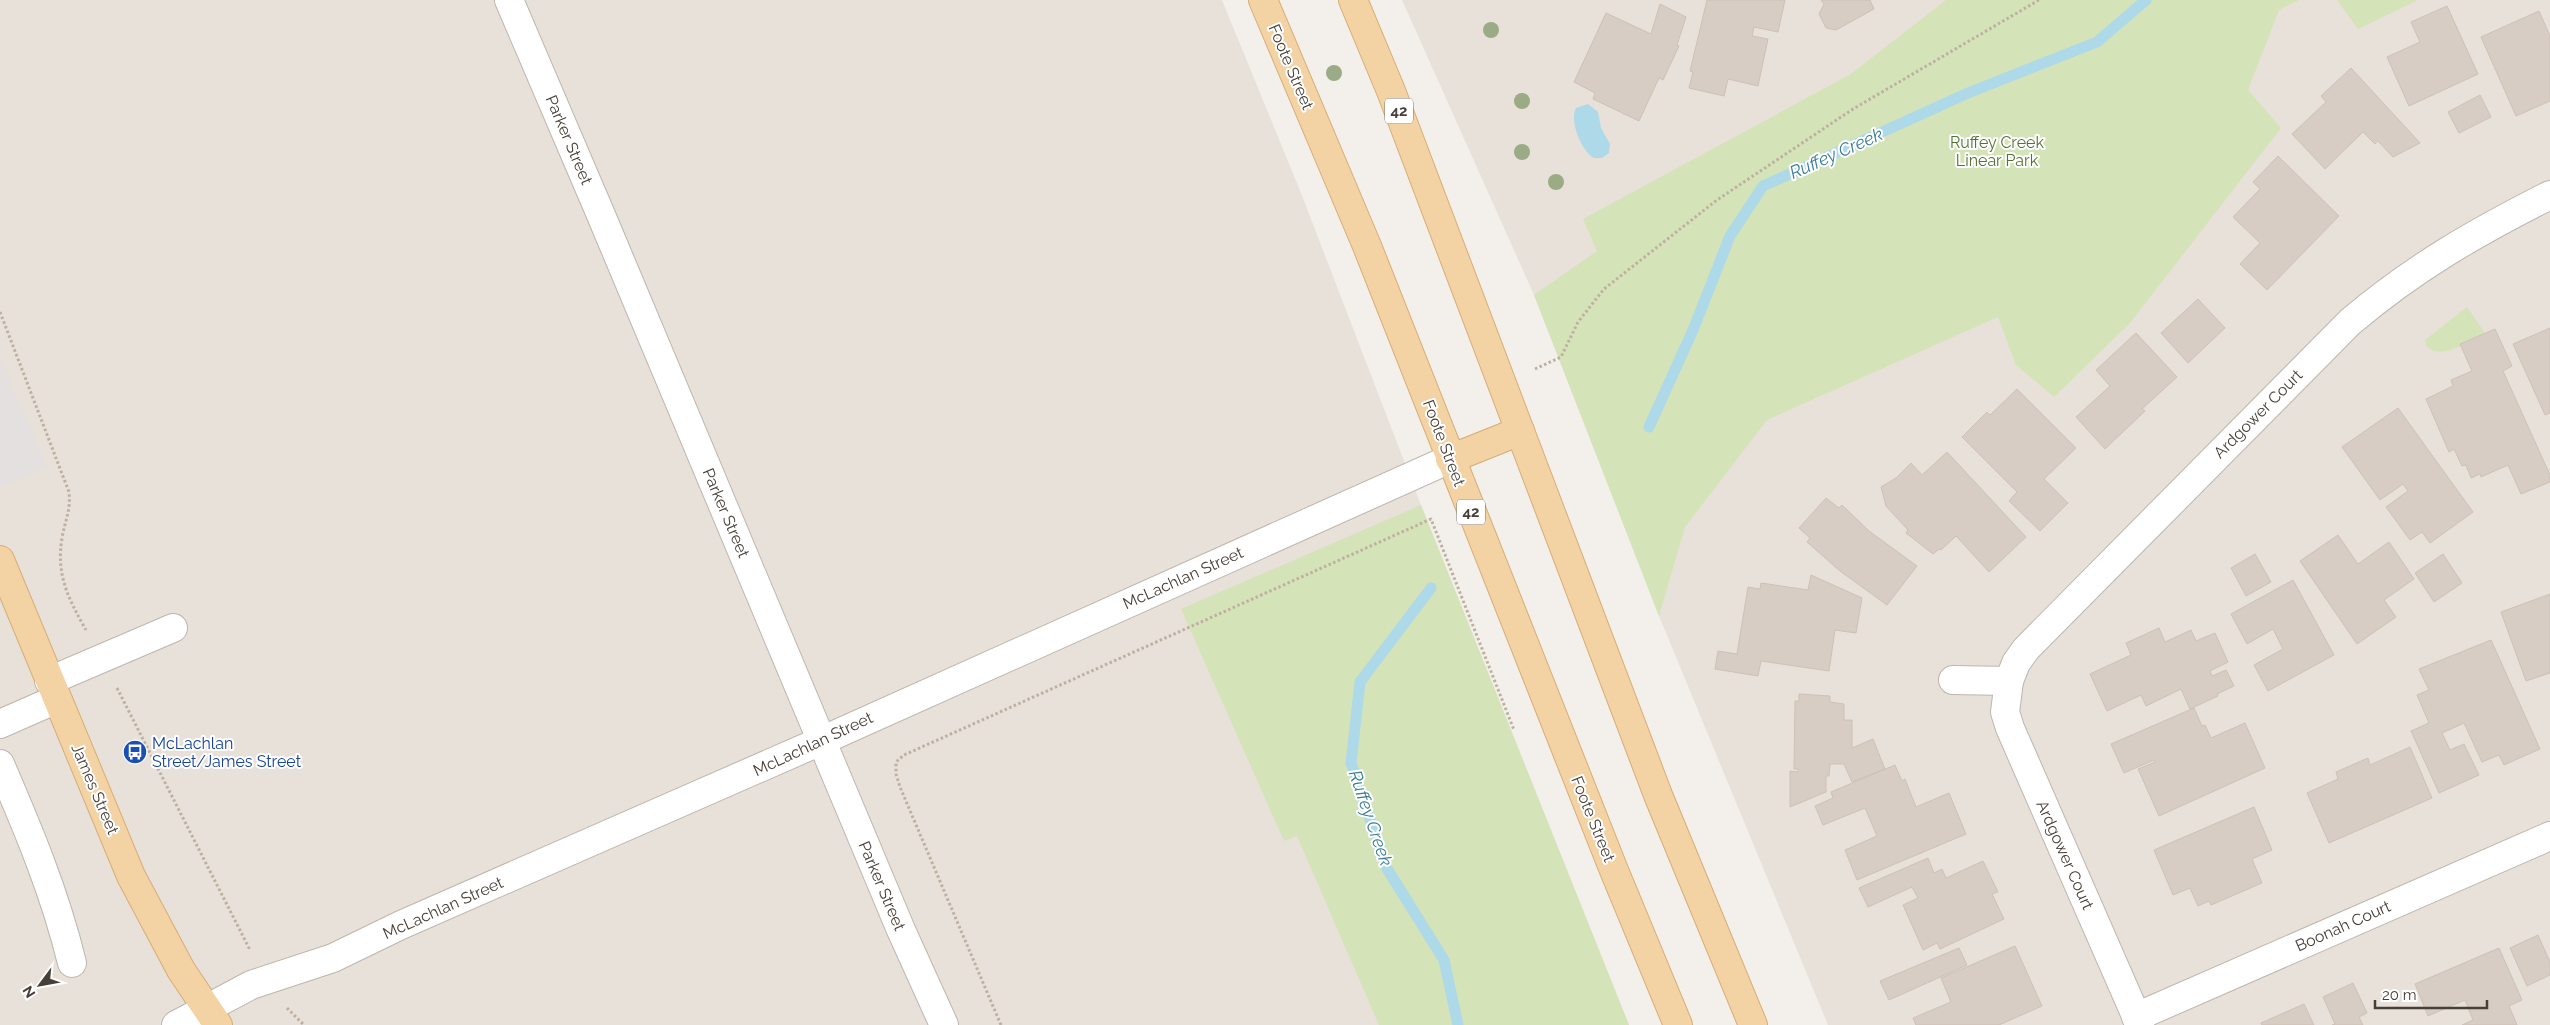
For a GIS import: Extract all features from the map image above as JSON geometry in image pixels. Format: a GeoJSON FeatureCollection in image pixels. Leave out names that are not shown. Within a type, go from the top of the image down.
{"type":"FeatureCollection","features":[{"type":"Feature","properties":{"kind":"main road","name":"Foote Street"},"geometry":{"type":"LineString","coordinates":[[1263,0],[1367,246],[1609,859],[1678,1025]]}},
{"type":"Feature","properties":{"kind":"main road","name":"42"},"geometry":{"type":"LineString","coordinates":[[1353,0],[1391,91],[1658,795],[1753,1025]]}},
{"type":"Feature","properties":{"kind":"main road"},"geometry":{"type":"LineString","coordinates":[[1450,459],[1520,431]]}},
{"type":"Feature","properties":{"kind":"main road","name":"James Street"},"geometry":{"type":"LineString","coordinates":[[0,560],[131,876],[161,936],[212,1018]]}},
{"type":"Feature","properties":{"kind":"street","name":"Parker Street"},"geometry":{"type":"LineString","coordinates":[[509,0],[901,930],[944,1025]]}},
{"type":"Feature","properties":{"kind":"street","name":"Ardgower Court"},"geometry":{"type":"LineString","coordinates":[[2138,1021],[2010,728],[2005,712],[2009,681],[2016,663],[2026,649],[2350,322],[2386,292],[2428,262],[2471,236],[2550,195]]}},
{"type":"Feature","properties":{"kind":"street","name":"McLachlan Street"},"geometry":{"type":"LineString","coordinates":[[176,1025],[212,1018],[251,985],[333,958],[402,925],[821,741],[1450,459]]}},
{"type":"Feature","properties":{"kind":"street"},"geometry":{"type":"LineString","coordinates":[[0,724],[53,690],[173,628]]}},
{"type":"Feature","properties":{"kind":"street"},"geometry":{"type":"LineString","coordinates":[[1953,680],[2009,681]]}},
{"type":"Feature","properties":{"kind":"street"},"geometry":{"type":"LineString","coordinates":[[0,764],[44,868],[72,963]]}},
{"type":"Feature","properties":{"kind":"street","name":"Boonah Court"},"geometry":{"type":"LineString","coordinates":[[2138,1021],[2550,836]]}},
{"type":"Feature","properties":{"kind":"path"},"geometry":{"type":"LineString","coordinates":[[1535,369],[1561,357],[1578,322],[1604,289],[1717,200],[1853,109],[2039,0]]}},
{"type":"Feature","properties":{"kind":"path"},"geometry":{"type":"LineString","coordinates":[[1001,1025],[900,787],[896,774],[896,762],[904,755],[1431,519],[1514,730]]}},
{"type":"Feature","properties":{"kind":"shaded area"},"geometry":{"type":"Polygon","coordinates":[[[0,0],[1222,0],[1301,193],[1421,505],[1629,1025],[0,1025],[0,0]]]}},
{"type":"Feature","properties":{"kind":"shaded area"},"geometry":{"type":"Polygon","coordinates":[[[1402,0],[2550,0],[2550,1025],[1828,1025],[1659,616],[1534,295],[1402,0]]]}},
{"type":"Feature","properties":{"kind":"shaded area"},"geometry":{"type":"Polygon","coordinates":[[[0,358],[47,467],[0,487],[0,358]]]}},
{"type":"Feature","properties":{"kind":"green space","name":"Ruffey Creek Linear Park"},"geometry":{"type":"Polygon","coordinates":[[[1946,0],[2299,0],[2279,10],[2248,90],[2281,128],[2130,323],[2054,397],[2016,365],[1998,317],[1767,420],[1685,527],[1659,616],[1534,295],[1597,251],[1583,219],[1851,74],[1946,0]]]}},
{"type":"Feature","properties":{"kind":"green space"},"geometry":{"type":"Polygon","coordinates":[[[2337,0],[2418,0],[2358,29],[2337,0]]]}},
{"type":"Feature","properties":{"kind":"green space"},"geometry":{"type":"Polygon","coordinates":[[[2467,307],[2485,333],[2447,351],[2439,352],[2426,346],[2425,340],[2467,307]]]}},
{"type":"Feature","properties":{"kind":"green space"},"geometry":{"type":"Polygon","coordinates":[[[1421,505],[1629,1025],[1379,1025],[1297,836],[1284,841],[1181,609],[1421,505]]]}},
{"type":"Feature","properties":{"kind":"water"},"geometry":{"type":"Polygon","coordinates":[[[1588,104],[1598,112],[1601,128],[1610,144],[1609,153],[1602,158],[1594,158],[1589,155],[1581,143],[1575,128],[1574,114],[1576,108],[1588,104]]]}},
{"type":"Feature","properties":{"kind":"building"},"geometry":{"type":"Polygon","coordinates":[[[1707,0],[1785,0],[1778,32],[1754,27],[1752,36],[1768,39],[1758,86],[1728,79],[1724,96],[1689,88],[1693,72],[1690,71],[1707,0]]]}},
{"type":"Feature","properties":{"kind":"building"},"geometry":{"type":"Polygon","coordinates":[[[1821,0],[1870,0],[1874,9],[1836,30],[1826,28],[1819,14],[1824,4],[1821,0]]]}},
{"type":"Feature","properties":{"kind":"building"},"geometry":{"type":"Polygon","coordinates":[[[1660,4],[1686,17],[1677,45],[1679,46],[1663,80],[1659,78],[1639,121],[1593,99],[1595,93],[1574,82],[1606,13],[1651,34],[1660,4]]]}},
{"type":"Feature","properties":{"kind":"building"},"geometry":{"type":"Polygon","coordinates":[[[2447,6],[2478,74],[2409,106],[2387,57],[2420,42],[2411,22],[2447,6]]]}},
{"type":"Feature","properties":{"kind":"building"},"geometry":{"type":"Polygon","coordinates":[[[2539,11],[2550,36],[2550,101],[2516,116],[2481,37],[2539,11]]]}},
{"type":"Feature","properties":{"kind":"building"},"geometry":{"type":"Polygon","coordinates":[[[2351,68],[2420,143],[2393,157],[2378,141],[2375,144],[2363,132],[2325,169],[2292,134],[2326,102],[2321,96],[2351,68]]]}},
{"type":"Feature","properties":{"kind":"building"},"geometry":{"type":"Polygon","coordinates":[[[2480,95],[2491,117],[2459,133],[2448,112],[2480,95]]]}},
{"type":"Feature","properties":{"kind":"building"},"geometry":{"type":"Polygon","coordinates":[[[2278,156],[2339,216],[2267,290],[2240,264],[2260,243],[2233,217],[2260,189],[2253,182],[2278,156]]]}},
{"type":"Feature","properties":{"kind":"building"},"geometry":{"type":"Polygon","coordinates":[[[2198,299],[2225,328],[2188,363],[2161,333],[2198,299]]]}},
{"type":"Feature","properties":{"kind":"building"},"geometry":{"type":"Polygon","coordinates":[[[2550,328],[2550,413],[2545,415],[2513,344],[2550,328]]]}},
{"type":"Feature","properties":{"kind":"building"},"geometry":{"type":"Polygon","coordinates":[[[2495,329],[2512,366],[2503,371],[2550,475],[2550,482],[2521,494],[2508,465],[2481,477],[2480,474],[2471,478],[2466,465],[2462,466],[2454,449],[2449,452],[2426,399],[2453,386],[2451,380],[2472,371],[2460,344],[2495,329]]]}},
{"type":"Feature","properties":{"kind":"building"},"geometry":{"type":"Polygon","coordinates":[[[2136,333],[2177,377],[2142,409],[2145,411],[2105,449],[2076,417],[2110,386],[2096,370],[2136,333]]]}},
{"type":"Feature","properties":{"kind":"building"},"geometry":{"type":"Polygon","coordinates":[[[2017,389],[2076,448],[2044,479],[2068,503],[2040,531],[2009,501],[2017,492],[1962,437],[1987,412],[1990,415],[2017,389]]]}},
{"type":"Feature","properties":{"kind":"building"},"geometry":{"type":"Polygon","coordinates":[[[2398,408],[2473,512],[2430,543],[2422,532],[2410,540],[2386,507],[2408,491],[2403,484],[2380,500],[2342,447],[2398,408]]]}},
{"type":"Feature","properties":{"kind":"building"},"geometry":{"type":"Polygon","coordinates":[[[1947,452],[2026,537],[1989,572],[1956,536],[1941,550],[1939,549],[1933,554],[1906,533],[1908,530],[1886,506],[1881,487],[1896,478],[1911,463],[1922,475],[1947,452]]]}},
{"type":"Feature","properties":{"kind":"building"},"geometry":{"type":"Polygon","coordinates":[[[1826,498],[1839,508],[1842,505],[1869,531],[1917,566],[1887,605],[1840,571],[1807,542],[1810,538],[1799,528],[1826,498]]]}},
{"type":"Feature","properties":{"kind":"building"},"geometry":{"type":"Polygon","coordinates":[[[2338,535],[2358,564],[2389,542],[2414,579],[2384,600],[2396,617],[2357,644],[2300,561],[2338,535]]]}},
{"type":"Feature","properties":{"kind":"building"},"geometry":{"type":"Polygon","coordinates":[[[2255,554],[2271,582],[2246,596],[2231,568],[2255,554]]]}},
{"type":"Feature","properties":{"kind":"building"},"geometry":{"type":"Polygon","coordinates":[[[2443,554],[2462,583],[2434,602],[2415,573],[2443,554]]]}},
{"type":"Feature","properties":{"kind":"building"},"geometry":{"type":"Polygon","coordinates":[[[1811,575],[1862,598],[1856,633],[1835,630],[1829,671],[1761,661],[1758,676],[1715,669],[1718,651],[1737,654],[1748,587],[1760,589],[1761,583],[1808,590],[1811,575]]]}},
{"type":"Feature","properties":{"kind":"building"},"geometry":{"type":"Polygon","coordinates":[[[2293,580],[2334,655],[2268,691],[2254,665],[2283,649],[2273,629],[2247,644],[2231,614],[2293,580]]]}},
{"type":"Feature","properties":{"kind":"building"},"geometry":{"type":"Polygon","coordinates":[[[2550,594],[2550,673],[2526,681],[2501,612],[2550,594]]]}},
{"type":"Feature","properties":{"kind":"building"},"geometry":{"type":"Polygon","coordinates":[[[2159,628],[2165,642],[2191,630],[2196,641],[2215,633],[2228,662],[2210,671],[2212,676],[2226,670],[2234,686],[2190,709],[2181,689],[2146,706],[2141,695],[2107,711],[2090,674],[2131,655],[2126,643],[2159,628]]]}},
{"type":"Feature","properties":{"kind":"building"},"geometry":{"type":"Polygon","coordinates":[[[2491,640],[2540,749],[2504,765],[2499,755],[2482,762],[2464,723],[2442,733],[2450,750],[2464,744],[2479,775],[2439,793],[2411,731],[2429,723],[2417,695],[2429,690],[2419,669],[2491,640]]]}},
{"type":"Feature","properties":{"kind":"building"},"geometry":{"type":"Polygon","coordinates":[[[1799,694],[1830,696],[1830,702],[1844,704],[1844,720],[1852,720],[1852,748],[1873,739],[1885,769],[1852,782],[1844,764],[1830,764],[1829,776],[1826,776],[1826,792],[1790,807],[1790,771],[1798,772],[1798,769],[1794,769],[1795,701],[1799,701],[1799,694]]]}},
{"type":"Feature","properties":{"kind":"building"},"geometry":{"type":"Polygon","coordinates":[[[2194,708],[2202,726],[2205,725],[2211,738],[2245,723],[2265,768],[2159,816],[2138,769],[2155,762],[2154,760],[2124,773],[2111,744],[2194,708]]]}},
{"type":"Feature","properties":{"kind":"building"},"geometry":{"type":"Polygon","coordinates":[[[2410,747],[2432,798],[2329,843],[2307,793],[2338,779],[2336,772],[2368,758],[2370,765],[2410,747]]]}},
{"type":"Feature","properties":{"kind":"building"},"geometry":{"type":"Polygon","coordinates":[[[1895,765],[1902,781],[1905,779],[1916,807],[1949,793],[1966,834],[1857,880],[1845,850],[1877,836],[1865,808],[1823,825],[1815,806],[1833,798],[1831,792],[1895,765]]]}},
{"type":"Feature","properties":{"kind":"building"},"geometry":{"type":"Polygon","coordinates":[[[2254,807],[2272,850],[2252,859],[2262,883],[2211,905],[2209,901],[2198,906],[2190,888],[2173,895],[2154,850],[2254,807]]]}},
{"type":"Feature","properties":{"kind":"building"},"geometry":{"type":"Polygon","coordinates":[[[1928,858],[1934,873],[1942,869],[1946,878],[1983,861],[1998,892],[1992,894],[2004,919],[1940,949],[1937,943],[1923,950],[1903,905],[1918,898],[1912,887],[1868,907],[1859,888],[1928,858]]]}},
{"type":"Feature","properties":{"kind":"building"},"geometry":{"type":"Polygon","coordinates":[[[2538,935],[2550,962],[2550,975],[2527,986],[2510,948],[2538,935]]]}},
{"type":"Feature","properties":{"kind":"building"},"geometry":{"type":"Polygon","coordinates":[[[2015,946],[2042,1006],[1999,1025],[1916,1025],[1913,1018],[1951,1002],[1941,978],[2015,946]]]}},
{"type":"Feature","properties":{"kind":"building"},"geometry":{"type":"Polygon","coordinates":[[[1959,948],[1967,965],[1889,1000],[1880,981],[1959,948]]]}},
{"type":"Feature","properties":{"kind":"building"},"geometry":{"type":"Polygon","coordinates":[[[2499,948],[2522,1000],[2509,1006],[2517,1025],[2462,1025],[2473,1020],[2465,1000],[2428,1016],[2415,984],[2499,948]]]}},
{"type":"Feature","properties":{"kind":"building"},"geometry":{"type":"Polygon","coordinates":[[[2353,983],[2367,1013],[2359,1017],[2363,1025],[2332,1025],[2335,1024],[2323,997],[2353,983]]]}},
{"type":"Feature","properties":{"kind":"building"},"geometry":{"type":"Polygon","coordinates":[[[2304,1004],[2314,1025],[2262,1025],[2261,1023],[2304,1004]]]}},
{"type":"Feature","properties":{"kind":"waterway","name":"Ruffey Creek"},"geometry":{"type":"LineString","coordinates":[[1649,427],[1693,330],[1730,236],[1763,186],[1968,93],[2097,42],[2146,0]]}},
{"type":"Feature","properties":{"kind":"waterway","name":"Ruffey Creek"},"geometry":{"type":"LineString","coordinates":[[1431,588],[1360,682],[1351,763],[1386,867],[1444,960],[1458,1025]]}},
{"type":"Feature","properties":{"kind":"place","name":"McLachlan Street/James Street"},"geometry":{"type":"Point","coordinates":[135,752]}}]}
